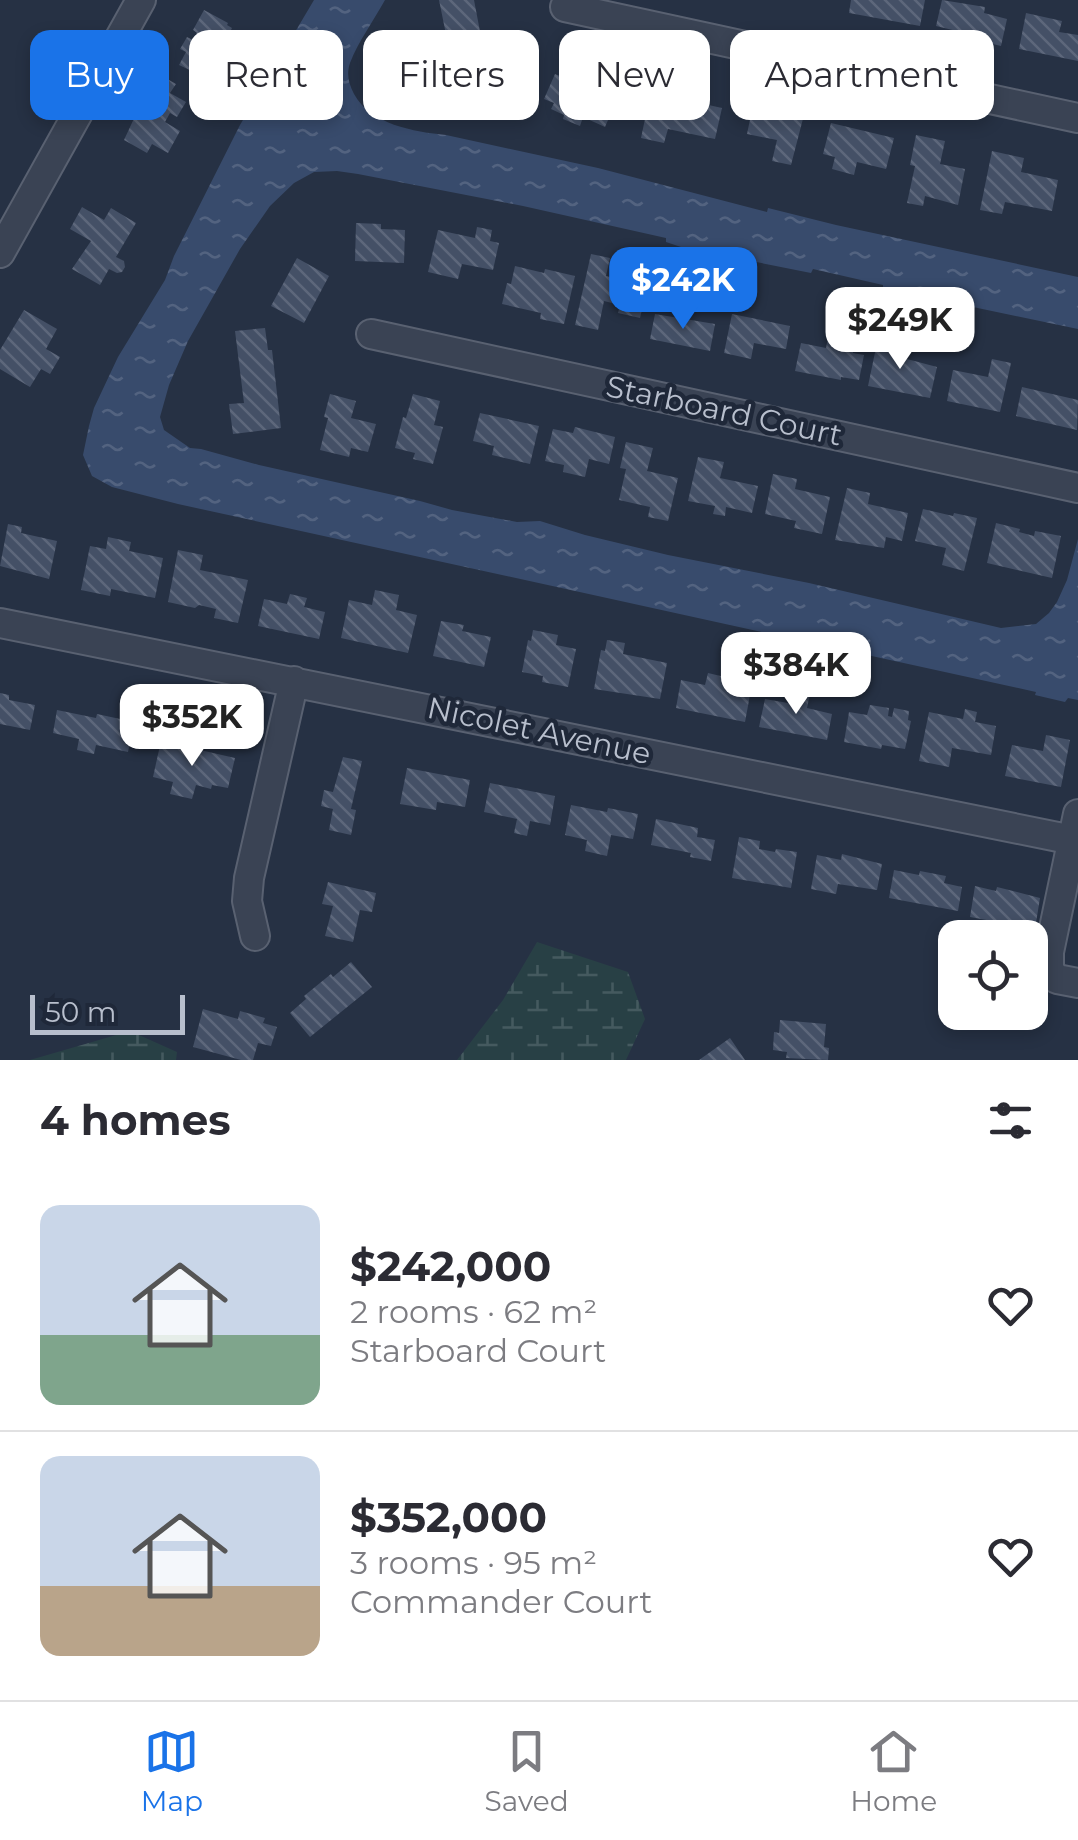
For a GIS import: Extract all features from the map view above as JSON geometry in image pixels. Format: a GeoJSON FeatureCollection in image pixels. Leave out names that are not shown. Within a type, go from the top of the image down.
{"type":"FeatureCollection","features":[{"type":"Feature","properties":{"kind":"street"},"geometry":{"type":"LineString","coordinates":[[0,253],[141,0]]}},
{"type":"Feature","properties":{"kind":"street"},"geometry":{"type":"LineString","coordinates":[[565,7],[1078,118]]}},
{"type":"Feature","properties":{"kind":"street","name":"Starboard Court"},"geometry":{"type":"LineString","coordinates":[[371,334],[1078,488]]}},
{"type":"Feature","properties":{"kind":"street","name":"Nicolet Avenue"},"geometry":{"type":"LineString","coordinates":[[0,623],[1076,831]]}},
{"type":"Feature","properties":{"kind":"street"},"geometry":{"type":"LineString","coordinates":[[255,936],[247,901],[249,878],[294,681]]}},
{"type":"Feature","properties":{"kind":"street"},"geometry":{"type":"LineString","coordinates":[[1076,831],[1049,952],[1049,970],[1057,978],[1078,983]]}},
{"type":"Feature","properties":{"kind":"green space"},"geometry":{"type":"Polygon","coordinates":[[[537,942],[628,972],[645,1019],[626,1060],[457,1060],[503,1000],[537,942]]]}},
{"type":"Feature","properties":{"kind":"green space"},"geometry":{"type":"Polygon","coordinates":[[[130,1031],[177,1052],[176,1060],[30,1060],[130,1031]]]}},
{"type":"Feature","properties":{"kind":"water"},"geometry":{"type":"Polygon","coordinates":[[[314,0],[385,0],[367,30],[363,30],[348,72],[349,83],[363,106],[363,120],[384,120],[407,129],[598,168],[767,212],[768,208],[1078,277],[1078,329],[883,288],[813,269],[811,273],[681,247],[666,242],[666,238],[523,206],[358,174],[314,172],[294,183],[270,206],[240,249],[188,341],[169,385],[160,417],[164,430],[190,448],[259,465],[452,510],[517,522],[540,521],[668,555],[1001,628],[1036,624],[1049,613],[1067,580],[1078,539],[1078,700],[1068,698],[1065,702],[1035,695],[1036,692],[178,504],[112,487],[92,476],[83,455],[94,408],[118,357],[165,280],[243,120],[343,120],[343,30],[296,30],[314,0]]]}},
{"type":"Feature","properties":{"kind":"building"},"geometry":{"type":"Polygon","coordinates":[[[439,0],[474,0],[480,30],[445,30],[439,0]]]}},
{"type":"Feature","properties":{"kind":"building"},"geometry":{"type":"Polygon","coordinates":[[[851,0],[925,0],[920,26],[849,13],[851,0]]]}},
{"type":"Feature","properties":{"kind":"building"},"geometry":{"type":"Polygon","coordinates":[[[942,0],[985,7],[984,13],[1007,19],[1001,46],[994,44],[994,30],[936,26],[942,0]]]}},
{"type":"Feature","properties":{"kind":"building"},"geometry":{"type":"Polygon","coordinates":[[[204,10],[232,28],[231,30],[193,30],[204,10]]]}},
{"type":"Feature","properties":{"kind":"building"},"geometry":{"type":"Polygon","coordinates":[[[1026,13],[1062,21],[1059,32],[1078,35],[1078,61],[1019,49],[1026,13]]]}},
{"type":"Feature","properties":{"kind":"building"},"geometry":{"type":"Polygon","coordinates":[[[187,37],[189,70],[179,65],[186,52],[180,49],[187,37]]]}},
{"type":"Feature","properties":{"kind":"building"},"geometry":{"type":"Polygon","coordinates":[[[555,74],[559,76],[559,113],[551,109],[554,103],[544,99],[555,74]]]}},
{"type":"Feature","properties":{"kind":"building"},"geometry":{"type":"Polygon","coordinates":[[[169,80],[176,84],[170,93],[186,102],[177,117],[170,113],[169,80]]]}},
{"type":"Feature","properties":{"kind":"building"},"geometry":{"type":"Polygon","coordinates":[[[710,105],[722,108],[715,139],[668,129],[664,143],[641,138],[645,120],[710,120],[710,105]]]}},
{"type":"Feature","properties":{"kind":"building"},"geometry":{"type":"Polygon","coordinates":[[[133,120],[166,120],[180,131],[168,153],[152,144],[147,153],[124,140],[133,120]]]}},
{"type":"Feature","properties":{"kind":"building"},"geometry":{"type":"Polygon","coordinates":[[[590,120],[608,120],[605,127],[590,120]]]}},
{"type":"Feature","properties":{"kind":"building"},"geometry":{"type":"Polygon","coordinates":[[[750,120],[803,120],[791,165],[772,161],[777,140],[747,134],[750,120]]]}},
{"type":"Feature","properties":{"kind":"building"},"geometry":{"type":"Polygon","coordinates":[[[831,123],[894,138],[886,169],[857,162],[854,175],[832,169],[835,157],[823,154],[831,123]]]}},
{"type":"Feature","properties":{"kind":"building"},"geometry":{"type":"Polygon","coordinates":[[[916,135],[945,141],[940,164],[965,169],[958,205],[925,196],[923,206],[907,203],[915,166],[910,165],[916,135]]]}},
{"type":"Feature","properties":{"kind":"building"},"geometry":{"type":"Polygon","coordinates":[[[992,151],[1024,158],[1021,172],[1058,180],[1052,211],[1005,202],[1002,214],[980,210],[992,151]]]}},
{"type":"Feature","properties":{"kind":"building"},"geometry":{"type":"Polygon","coordinates":[[[82,207],[104,220],[111,208],[136,223],[116,257],[124,261],[125,267],[117,273],[109,269],[100,285],[72,269],[91,241],[70,229],[82,207]]]}},
{"type":"Feature","properties":{"kind":"building"},"geometry":{"type":"Polygon","coordinates":[[[356,223],[405,230],[404,263],[355,261],[356,223]]]}},
{"type":"Feature","properties":{"kind":"building"},"geometry":{"type":"Polygon","coordinates":[[[477,227],[492,230],[490,241],[499,243],[493,270],[462,264],[458,279],[428,272],[438,230],[475,238],[477,227]]]}},
{"type":"Feature","properties":{"kind":"building"},"geometry":{"type":"Polygon","coordinates":[[[591,254],[610,258],[606,276],[625,280],[626,274],[649,279],[640,318],[618,313],[620,305],[604,301],[598,330],[575,325],[591,254]]]}},
{"type":"Feature","properties":{"kind":"building"},"geometry":{"type":"Polygon","coordinates":[[[297,258],[329,276],[304,323],[271,306],[297,258]]]}},
{"type":"Feature","properties":{"kind":"building"},"geometry":{"type":"Polygon","coordinates":[[[515,266],[575,276],[564,324],[540,319],[541,313],[502,304],[515,266]]]}},
{"type":"Feature","properties":{"kind":"building"},"geometry":{"type":"Polygon","coordinates":[[[24,310],[57,329],[46,349],[60,357],[50,374],[41,369],[30,387],[0,369],[0,350],[24,310]]]}},
{"type":"Feature","properties":{"kind":"building"},"geometry":{"type":"Polygon","coordinates":[[[655,314],[715,324],[710,351],[650,339],[655,314]]]}},
{"type":"Feature","properties":{"kind":"building"},"geometry":{"type":"Polygon","coordinates":[[[732,314],[790,326],[786,349],[754,343],[751,359],[724,353],[732,314]]]}},
{"type":"Feature","properties":{"kind":"building"},"geometry":{"type":"Polygon","coordinates":[[[265,328],[268,350],[272,350],[281,428],[233,434],[229,404],[244,403],[235,331],[265,328]]]}},
{"type":"Feature","properties":{"kind":"building"},"geometry":{"type":"Polygon","coordinates":[[[828,337],[853,341],[853,353],[864,355],[859,380],[795,371],[801,343],[826,348],[828,337]]]}},
{"type":"Feature","properties":{"kind":"building"},"geometry":{"type":"Polygon","coordinates":[[[878,338],[895,342],[892,355],[937,367],[930,398],[868,386],[878,338]]]}},
{"type":"Feature","properties":{"kind":"building"},"geometry":{"type":"Polygon","coordinates":[[[992,359],[1011,363],[1000,412],[947,401],[953,370],[988,377],[992,359]]]}},
{"type":"Feature","properties":{"kind":"building"},"geometry":{"type":"Polygon","coordinates":[[[1022,387],[1078,400],[1077,430],[1016,416],[1022,387]]]}},
{"type":"Feature","properties":{"kind":"building"},"geometry":{"type":"Polygon","coordinates":[[[330,394],[356,401],[351,418],[376,424],[368,452],[351,448],[349,457],[320,450],[330,394]]]}},
{"type":"Feature","properties":{"kind":"building"},"geometry":{"type":"Polygon","coordinates":[[[413,394],[440,401],[434,425],[443,427],[433,464],[413,459],[415,453],[395,448],[413,394]]]}},
{"type":"Feature","properties":{"kind":"building"},"geometry":{"type":"Polygon","coordinates":[[[480,413],[539,426],[530,464],[492,455],[494,446],[473,441],[480,413]]]}},
{"type":"Feature","properties":{"kind":"building"},"geometry":{"type":"Polygon","coordinates":[[[575,427],[615,437],[609,464],[589,459],[585,477],[563,472],[564,465],[545,461],[553,429],[573,433],[575,427]]]}},
{"type":"Feature","properties":{"kind":"building"},"geometry":{"type":"Polygon","coordinates":[[[626,442],[653,448],[647,471],[678,478],[668,521],[648,517],[650,507],[619,500],[626,469],[620,468],[626,442]]]}},
{"type":"Feature","properties":{"kind":"building"},"geometry":{"type":"Polygon","coordinates":[[[698,457],[724,462],[720,478],[758,486],[752,513],[726,507],[725,516],[713,514],[715,506],[688,501],[698,457]]]}},
{"type":"Feature","properties":{"kind":"building"},"geometry":{"type":"Polygon","coordinates":[[[773,474],[797,479],[795,489],[830,497],[822,534],[794,528],[796,521],[765,514],[773,474]]]}},
{"type":"Feature","properties":{"kind":"building"},"geometry":{"type":"Polygon","coordinates":[[[847,488],[870,493],[868,504],[908,513],[902,541],[886,537],[884,548],[835,540],[847,488]]]}},
{"type":"Feature","properties":{"kind":"building"},"geometry":{"type":"Polygon","coordinates":[[[923,509],[977,518],[964,571],[942,565],[946,548],[915,541],[923,509]]]}},
{"type":"Feature","properties":{"kind":"building"},"geometry":{"type":"Polygon","coordinates":[[[996,523],[1034,536],[1035,531],[1061,536],[1052,578],[987,563],[996,523]]]}},
{"type":"Feature","properties":{"kind":"building"},"geometry":{"type":"Polygon","coordinates":[[[8,524],[22,527],[21,533],[57,541],[49,579],[0,566],[8,524]]]}},
{"type":"Feature","properties":{"kind":"building"},"geometry":{"type":"Polygon","coordinates":[[[108,537],[131,542],[129,551],[163,558],[155,598],[111,589],[110,596],[81,590],[90,546],[106,549],[108,537]]]}},
{"type":"Feature","properties":{"kind":"building"},"geometry":{"type":"Polygon","coordinates":[[[178,550],[203,555],[200,570],[248,580],[238,623],[214,618],[216,609],[168,602],[178,550]]]}},
{"type":"Feature","properties":{"kind":"building"},"geometry":{"type":"Polygon","coordinates":[[[375,590],[399,595],[396,610],[417,615],[408,653],[341,638],[349,600],[372,605],[375,590]]]}},
{"type":"Feature","properties":{"kind":"building"},"geometry":{"type":"Polygon","coordinates":[[[290,594],[307,598],[304,607],[325,612],[319,639],[258,626],[264,599],[287,604],[290,594]]]}},
{"type":"Feature","properties":{"kind":"building"},"geometry":{"type":"Polygon","coordinates":[[[441,621],[464,625],[462,631],[491,637],[484,667],[433,656],[441,621]]]}},
{"type":"Feature","properties":{"kind":"building"},"geometry":{"type":"Polygon","coordinates":[[[533,630],[558,635],[556,645],[576,649],[568,687],[542,682],[543,676],[522,672],[533,630]]]}},
{"type":"Feature","properties":{"kind":"building"},"geometry":{"type":"Polygon","coordinates":[[[607,640],[625,643],[623,654],[667,663],[660,699],[594,689],[601,650],[605,651],[607,640]]]}},
{"type":"Feature","properties":{"kind":"building"},"geometry":{"type":"Polygon","coordinates":[[[708,673],[729,678],[726,690],[750,695],[745,722],[676,708],[681,680],[705,685],[708,673]]]}},
{"type":"Feature","properties":{"kind":"building"},"geometry":{"type":"Polygon","coordinates":[[[791,691],[810,694],[807,708],[832,714],[827,740],[759,727],[765,699],[788,703],[791,691]]]}},
{"type":"Feature","properties":{"kind":"building"},"geometry":{"type":"Polygon","coordinates":[[[0,693],[9,695],[9,700],[35,705],[30,730],[0,724],[0,693]]]}},
{"type":"Feature","properties":{"kind":"building"},"geometry":{"type":"Polygon","coordinates":[[[870,705],[889,708],[888,716],[892,717],[894,708],[909,711],[911,721],[905,749],[844,742],[849,712],[867,715],[870,705]]]}},
{"type":"Feature","properties":{"kind":"building"},"geometry":{"type":"Polygon","coordinates":[[[965,709],[977,712],[975,722],[996,726],[991,755],[952,748],[949,767],[919,761],[929,712],[963,719],[965,709]]]}},
{"type":"Feature","properties":{"kind":"building"},"geometry":{"type":"Polygon","coordinates":[[[57,710],[134,722],[128,752],[96,745],[94,754],[77,750],[79,739],[53,733],[57,710]]]}},
{"type":"Feature","properties":{"kind":"building"},"geometry":{"type":"Polygon","coordinates":[[[1046,735],[1070,740],[1061,787],[1005,776],[1012,745],[1043,751],[1046,735]]]}},
{"type":"Feature","properties":{"kind":"building"},"geometry":{"type":"Polygon","coordinates":[[[161,741],[235,758],[228,788],[196,785],[192,799],[170,794],[173,782],[153,777],[161,741]]]}},
{"type":"Feature","properties":{"kind":"building"},"geometry":{"type":"Polygon","coordinates":[[[343,757],[362,761],[351,809],[356,810],[351,835],[329,830],[333,809],[321,806],[324,790],[333,792],[343,757]]]}},
{"type":"Feature","properties":{"kind":"building"},"geometry":{"type":"Polygon","coordinates":[[[407,768],[470,780],[465,807],[437,802],[436,810],[400,804],[407,768]]]}},
{"type":"Feature","properties":{"kind":"building"},"geometry":{"type":"Polygon","coordinates":[[[490,783],[555,796],[550,825],[530,821],[527,836],[514,833],[517,819],[484,812],[490,783]]]}},
{"type":"Feature","properties":{"kind":"building"},"geometry":{"type":"Polygon","coordinates":[[[571,805],[638,814],[633,839],[611,835],[607,856],[585,851],[587,840],[565,835],[571,805]]]}},
{"type":"Feature","properties":{"kind":"building"},"geometry":{"type":"Polygon","coordinates":[[[656,819],[698,828],[697,837],[715,840],[711,861],[651,845],[656,819]]]}},
{"type":"Feature","properties":{"kind":"building"},"geometry":{"type":"Polygon","coordinates":[[[739,837],[760,841],[759,849],[797,852],[791,888],[732,878],[739,837]]]}},
{"type":"Feature","properties":{"kind":"building"},"geometry":{"type":"Polygon","coordinates":[[[842,854],[882,864],[877,890],[838,884],[836,894],[811,889],[817,855],[841,860],[842,854]]]}},
{"type":"Feature","properties":{"kind":"building"},"geometry":{"type":"Polygon","coordinates":[[[894,870],[946,876],[944,883],[962,887],[958,911],[889,898],[894,870]]]}},
{"type":"Feature","properties":{"kind":"building"},"geometry":{"type":"Polygon","coordinates":[[[328,882],[376,893],[372,912],[360,910],[353,942],[325,936],[333,906],[322,904],[328,882]]]}},
{"type":"Feature","properties":{"kind":"building"},"geometry":{"type":"Polygon","coordinates":[[[975,886],[996,891],[997,887],[1040,898],[1036,920],[970,917],[975,886]]]}},
{"type":"Feature","properties":{"kind":"building"},"geometry":{"type":"Polygon","coordinates":[[[351,962],[372,987],[310,1037],[290,1013],[306,999],[304,996],[351,962]]]}},
{"type":"Feature","properties":{"kind":"building"},"geometry":{"type":"Polygon","coordinates":[[[203,1009],[238,1019],[240,1011],[265,1018],[263,1023],[277,1027],[271,1046],[258,1043],[253,1060],[193,1047],[203,1009]]]}},
{"type":"Feature","properties":{"kind":"building"},"geometry":{"type":"Polygon","coordinates":[[[780,1020],[826,1024],[824,1047],[829,1048],[828,1060],[786,1058],[787,1052],[773,1050],[774,1032],[779,1033],[780,1020]]]}},
{"type":"Feature","properties":{"kind":"building"},"geometry":{"type":"Polygon","coordinates":[[[730,1038],[745,1060],[699,1060],[730,1038]]]}}]}
